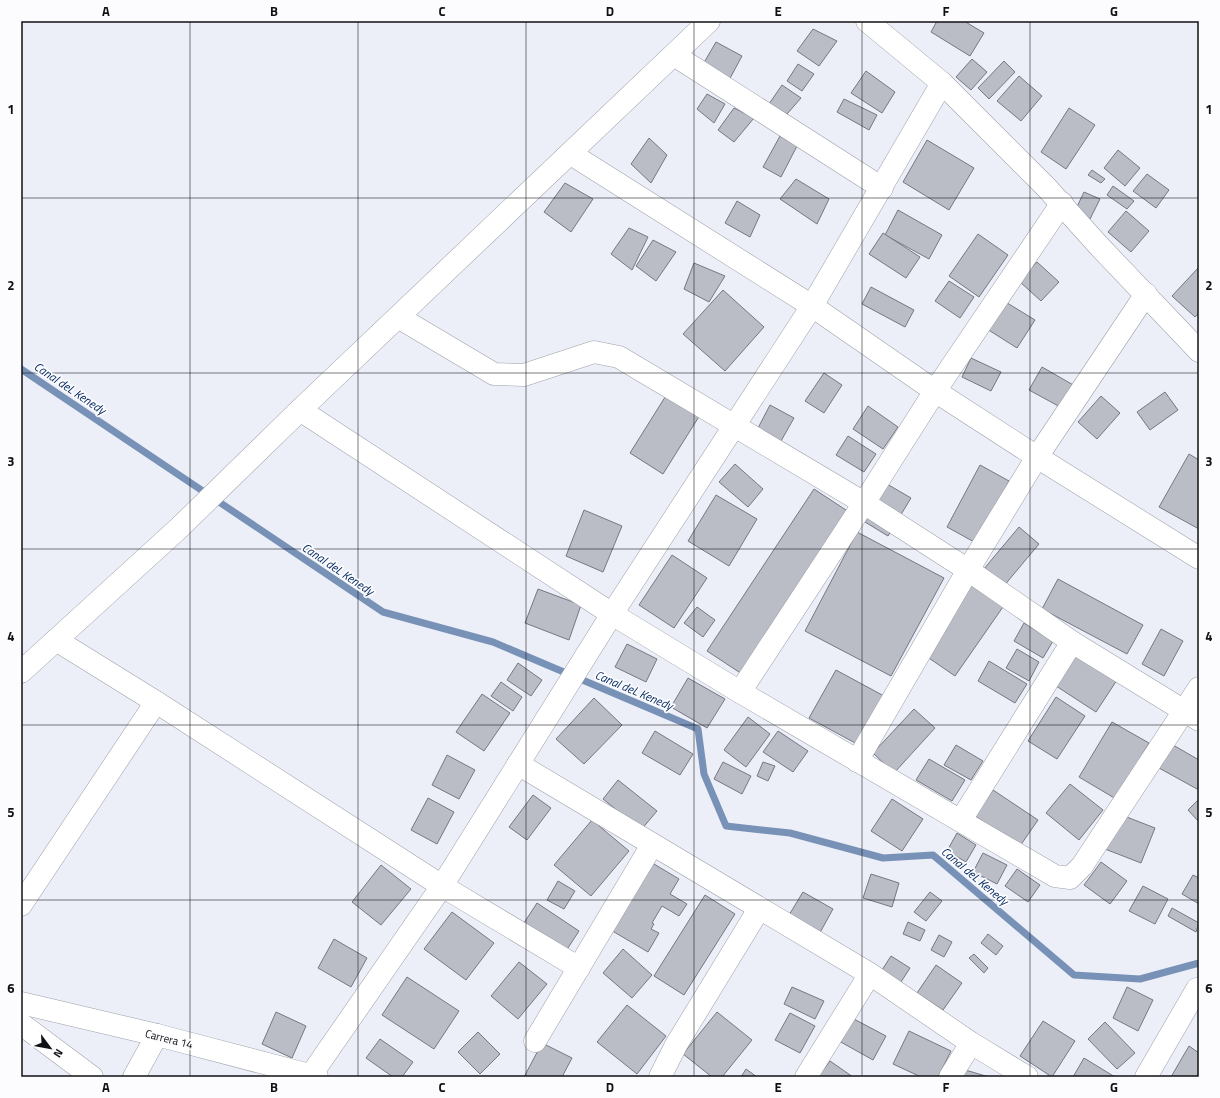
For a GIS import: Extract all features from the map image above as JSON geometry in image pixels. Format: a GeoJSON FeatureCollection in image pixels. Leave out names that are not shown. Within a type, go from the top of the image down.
{"type":"FeatureCollection","features":[{"type":"Feature","properties":{"kind":"street"},"geometry":{"type":"LineString","coordinates":[[21,672],[179,528],[300,410],[571,154],[709,21]]}},
{"type":"Feature","properties":{"kind":"street"},"geometry":{"type":"LineString","coordinates":[[867,21],[942,83],[1062,204],[1099,246],[1199,351]]}},
{"type":"Feature","properties":{"kind":"street"},"geometry":{"type":"LineString","coordinates":[[674,55],[882,188]]}},
{"type":"Feature","properties":{"kind":"street"},"geometry":{"type":"LineString","coordinates":[[314,1076],[442,886],[612,614],[812,306],[942,83]]}},
{"type":"Feature","properties":{"kind":"street"},"geometry":{"type":"LineString","coordinates":[[571,154],[812,306],[935,391],[1037,457],[1199,558]]}},
{"type":"Feature","properties":{"kind":"street"},"geometry":{"type":"LineString","coordinates":[[740,692],[864,503],[935,391],[1062,204]]}},
{"type":"Feature","properties":{"kind":"street"},"geometry":{"type":"LineString","coordinates":[[857,761],[968,570],[1037,457],[1146,294]]}},
{"type":"Feature","properties":{"kind":"street"},"geometry":{"type":"LineString","coordinates":[[398,317],[494,374],[524,376],[594,352],[619,357],[864,503],[968,570],[1072,642],[1192,715]]}},
{"type":"Feature","properties":{"kind":"street"},"geometry":{"type":"LineString","coordinates":[[300,410],[612,614],[740,692],[1055,876],[1070,878],[1082,866],[1192,715],[1199,688]]}},
{"type":"Feature","properties":{"kind":"street"},"geometry":{"type":"LineString","coordinates":[[56,640],[156,702],[442,886],[579,968]]}},
{"type":"Feature","properties":{"kind":"street"},"geometry":{"type":"LineString","coordinates":[[961,820],[1072,642]]}},
{"type":"Feature","properties":{"kind":"street"},"geometry":{"type":"LineString","coordinates":[[21,905],[27,881],[156,702]]}},
{"type":"Feature","properties":{"kind":"street"},"geometry":{"type":"LineString","coordinates":[[518,764],[759,910],[870,974],[971,1043],[1027,1077]]}},
{"type":"Feature","properties":{"kind":"street"},"geometry":{"type":"LineString","coordinates":[[535,1041],[652,845]]}},
{"type":"Feature","properties":{"kind":"street"},"geometry":{"type":"LineString","coordinates":[[660,1077],[676,1045],[759,910]]}},
{"type":"Feature","properties":{"kind":"street"},"geometry":{"type":"LineString","coordinates":[[806,1077],[870,974]]}},
{"type":"Feature","properties":{"kind":"street"},"geometry":{"type":"LineString","coordinates":[[1146,1077],[1196,989]]}},
{"type":"Feature","properties":{"kind":"street","name":"Carrera 14"},"geometry":{"type":"LineString","coordinates":[[21,1003],[157,1035],[314,1076]]}},
{"type":"Feature","properties":{"kind":"street"},"geometry":{"type":"LineString","coordinates":[[21,1024],[92,1077]]}},
{"type":"Feature","properties":{"kind":"street"},"geometry":{"type":"LineString","coordinates":[[134,1077],[157,1035]]}},
{"type":"Feature","properties":{"kind":"street"},"geometry":{"type":"LineString","coordinates":[[950,1077],[971,1043]]}},
{"type":"Feature","properties":{"kind":"building"},"geometry":{"type":"Polygon","coordinates":[[[937,21],[964,21],[984,33],[970,56],[931,32],[937,21]]]}},
{"type":"Feature","properties":{"kind":"building"},"geometry":{"type":"Polygon","coordinates":[[[813,29],[837,41],[819,66],[797,51],[813,29]]]}},
{"type":"Feature","properties":{"kind":"building"},"geometry":{"type":"Polygon","coordinates":[[[716,42],[742,56],[728,82],[702,66],[716,42]]]}},
{"type":"Feature","properties":{"kind":"building"},"geometry":{"type":"Polygon","coordinates":[[[972,59],[987,72],[971,90],[956,77],[972,59]]]}},
{"type":"Feature","properties":{"kind":"building"},"geometry":{"type":"Polygon","coordinates":[[[1004,61],[1015,72],[989,99],[978,88],[1004,61]]]}},
{"type":"Feature","properties":{"kind":"building"},"geometry":{"type":"Polygon","coordinates":[[[798,64],[814,74],[802,91],[787,81],[798,64]]]}},
{"type":"Feature","properties":{"kind":"building"},"geometry":{"type":"Polygon","coordinates":[[[866,71],[895,92],[882,113],[851,93],[866,71]]]}},
{"type":"Feature","properties":{"kind":"building"},"geometry":{"type":"Polygon","coordinates":[[[1019,76],[1042,96],[1021,121],[997,101],[1019,76]]]}},
{"type":"Feature","properties":{"kind":"building"},"geometry":{"type":"Polygon","coordinates":[[[782,85],[801,98],[787,114],[769,104],[782,85]]]}},
{"type":"Feature","properties":{"kind":"building"},"geometry":{"type":"Polygon","coordinates":[[[707,94],[725,104],[714,123],[697,109],[707,94]]]}},
{"type":"Feature","properties":{"kind":"building"},"geometry":{"type":"Polygon","coordinates":[[[844,99],[877,115],[869,130],[837,112],[844,99]]]}},
{"type":"Feature","properties":{"kind":"building"},"geometry":{"type":"Polygon","coordinates":[[[734,108],[754,118],[734,142],[718,130],[734,108]]]}},
{"type":"Feature","properties":{"kind":"building"},"geometry":{"type":"Polygon","coordinates":[[[1069,108],[1095,125],[1066,169],[1041,152],[1069,108]]]}},
{"type":"Feature","properties":{"kind":"building"},"geometry":{"type":"Polygon","coordinates":[[[780,136],[797,146],[781,177],[763,167],[780,136]]]}},
{"type":"Feature","properties":{"kind":"building"},"geometry":{"type":"Polygon","coordinates":[[[649,138],[667,155],[651,183],[631,164],[649,138]]]}},
{"type":"Feature","properties":{"kind":"building"},"geometry":{"type":"Polygon","coordinates":[[[927,140],[974,168],[949,210],[903,182],[927,140]]]}},
{"type":"Feature","properties":{"kind":"building"},"geometry":{"type":"Polygon","coordinates":[[[1118,150],[1140,168],[1125,186],[1104,168],[1118,150]]]}},
{"type":"Feature","properties":{"kind":"building"},"geometry":{"type":"Polygon","coordinates":[[[1092,170],[1105,179],[1101,183],[1088,175],[1092,170]]]}},
{"type":"Feature","properties":{"kind":"building"},"geometry":{"type":"Polygon","coordinates":[[[1147,174],[1169,190],[1156,208],[1133,191],[1147,174]]]}},
{"type":"Feature","properties":{"kind":"building"},"geometry":{"type":"Polygon","coordinates":[[[796,179],[829,199],[817,224],[780,199],[796,179]]]}},
{"type":"Feature","properties":{"kind":"building"},"geometry":{"type":"Polygon","coordinates":[[[565,183],[593,199],[571,232],[544,212],[565,183]]]}},
{"type":"Feature","properties":{"kind":"building"},"geometry":{"type":"Polygon","coordinates":[[[1113,186],[1134,201],[1127,209],[1107,195],[1113,186]]]}},
{"type":"Feature","properties":{"kind":"building"},"geometry":{"type":"Polygon","coordinates":[[[1084,192],[1100,199],[1090,219],[1075,211],[1084,192]]]}},
{"type":"Feature","properties":{"kind":"building"},"geometry":{"type":"Polygon","coordinates":[[[737,201],[760,215],[750,237],[725,223],[737,201]]]}},
{"type":"Feature","properties":{"kind":"building"},"geometry":{"type":"Polygon","coordinates":[[[898,210],[942,235],[929,259],[885,235],[898,210]]]}},
{"type":"Feature","properties":{"kind":"building"},"geometry":{"type":"Polygon","coordinates":[[[1126,211],[1149,231],[1131,252],[1108,232],[1126,211]]]}},
{"type":"Feature","properties":{"kind":"building"},"geometry":{"type":"Polygon","coordinates":[[[629,228],[648,237],[632,270],[611,254],[629,228]]]}},
{"type":"Feature","properties":{"kind":"building"},"geometry":{"type":"Polygon","coordinates":[[[883,233],[920,257],[906,278],[869,254],[883,233]]]}},
{"type":"Feature","properties":{"kind":"building"},"geometry":{"type":"Polygon","coordinates":[[[978,234],[1008,255],[979,297],[949,276],[978,234]]]}},
{"type":"Feature","properties":{"kind":"building"},"geometry":{"type":"Polygon","coordinates":[[[653,240],[676,252],[656,281],[636,266],[653,240]]]}},
{"type":"Feature","properties":{"kind":"building"},"geometry":{"type":"Polygon","coordinates":[[[1037,262],[1059,282],[1041,301],[1019,281],[1037,262]]]}},
{"type":"Feature","properties":{"kind":"building"},"geometry":{"type":"Polygon","coordinates":[[[694,263],[725,276],[709,302],[684,289],[694,263]]]}},
{"type":"Feature","properties":{"kind":"building"},"geometry":{"type":"Polygon","coordinates":[[[1199,267],[1199,313],[1195,317],[1172,296],[1199,267]]]}},
{"type":"Feature","properties":{"kind":"building"},"geometry":{"type":"Polygon","coordinates":[[[949,281],[974,297],[960,318],[935,301],[949,281]]]}},
{"type":"Feature","properties":{"kind":"building"},"geometry":{"type":"Polygon","coordinates":[[[871,287],[914,310],[905,327],[862,304],[871,287]]]}},
{"type":"Feature","properties":{"kind":"building"},"geometry":{"type":"Polygon","coordinates":[[[723,290],[764,327],[725,371],[683,334],[723,290]]]}},
{"type":"Feature","properties":{"kind":"building"},"geometry":{"type":"Polygon","coordinates":[[[1004,301],[1035,320],[1017,348],[987,329],[1004,301]]]}},
{"type":"Feature","properties":{"kind":"building"},"geometry":{"type":"Polygon","coordinates":[[[971,358],[1001,372],[991,391],[962,377],[971,358]]]}},
{"type":"Feature","properties":{"kind":"building"},"geometry":{"type":"Polygon","coordinates":[[[1042,367],[1075,386],[1062,408],[1029,390],[1042,367]]]}},
{"type":"Feature","properties":{"kind":"building"},"geometry":{"type":"Polygon","coordinates":[[[824,373],[842,385],[824,413],[805,401],[824,373]]]}},
{"type":"Feature","properties":{"kind":"building"},"geometry":{"type":"Polygon","coordinates":[[[1165,392],[1178,410],[1150,430],[1137,412],[1165,392]]]}},
{"type":"Feature","properties":{"kind":"building"},"geometry":{"type":"Polygon","coordinates":[[[667,394],[700,415],[663,474],[630,453],[667,394]]]}},
{"type":"Feature","properties":{"kind":"building"},"geometry":{"type":"Polygon","coordinates":[[[1101,396],[1120,413],[1097,439],[1078,422],[1101,396]]]}},
{"type":"Feature","properties":{"kind":"building"},"geometry":{"type":"Polygon","coordinates":[[[770,405],[794,418],[781,441],[758,428],[770,405]]]}},
{"type":"Feature","properties":{"kind":"building"},"geometry":{"type":"Polygon","coordinates":[[[868,406],[898,427],[883,449],[853,429],[868,406]]]}},
{"type":"Feature","properties":{"kind":"building"},"geometry":{"type":"Polygon","coordinates":[[[848,436],[876,454],[864,472],[836,455],[848,436]]]}},
{"type":"Feature","properties":{"kind":"building"},"geometry":{"type":"Polygon","coordinates":[[[1189,454],[1199,460],[1199,529],[1159,507],[1189,454]]]}},
{"type":"Feature","properties":{"kind":"building"},"geometry":{"type":"Polygon","coordinates":[[[735,464],[763,489],[748,507],[719,482],[735,464]]]}},
{"type":"Feature","properties":{"kind":"building"},"geometry":{"type":"Polygon","coordinates":[[[980,465],[1009,481],[976,543],[947,527],[980,465]]]}},
{"type":"Feature","properties":{"kind":"building"},"geometry":{"type":"Polygon","coordinates":[[[887,484],[911,498],[888,536],[865,522],[887,484]]]}},
{"type":"Feature","properties":{"kind":"building"},"geometry":{"type":"Polygon","coordinates":[[[814,489],[849,512],[742,674],[707,651],[814,489]]]}},
{"type":"Feature","properties":{"kind":"building"},"geometry":{"type":"Polygon","coordinates":[[[716,495],[757,519],[729,566],[688,541],[716,495]]]}},
{"type":"Feature","properties":{"kind":"building"},"geometry":{"type":"Polygon","coordinates":[[[584,510],[622,526],[603,572],[566,556],[584,510]]]}},
{"type":"Feature","properties":{"kind":"building"},"geometry":{"type":"Polygon","coordinates":[[[1019,527],[1039,544],[1003,587],[983,570],[1019,527]]]}},
{"type":"Feature","properties":{"kind":"building"},"geometry":{"type":"Polygon","coordinates":[[[857,532],[944,578],[891,676],[805,631],[857,532]]]}},
{"type":"Feature","properties":{"kind":"building"},"geometry":{"type":"Polygon","coordinates":[[[672,555],[707,578],[674,628],[639,605],[672,555]]]}},
{"type":"Feature","properties":{"kind":"building"},"geometry":{"type":"Polygon","coordinates":[[[1058,579],[1143,625],[1127,654],[1042,609],[1058,579]]]}},
{"type":"Feature","properties":{"kind":"building"},"geometry":{"type":"Polygon","coordinates":[[[973,582],[1005,604],[955,676],[923,654],[973,582]]]}},
{"type":"Feature","properties":{"kind":"building"},"geometry":{"type":"Polygon","coordinates":[[[538,589],[581,605],[569,640],[525,623],[538,589]]]}},
{"type":"Feature","properties":{"kind":"building"},"geometry":{"type":"Polygon","coordinates":[[[697,607],[715,620],[703,637],[684,623],[697,607]]]}},
{"type":"Feature","properties":{"kind":"building"},"geometry":{"type":"Polygon","coordinates":[[[1024,623],[1053,641],[1043,658],[1014,641],[1024,623]]]}},
{"type":"Feature","properties":{"kind":"building"},"geometry":{"type":"Polygon","coordinates":[[[1161,629],[1183,641],[1164,676],[1142,664],[1161,629]]]}},
{"type":"Feature","properties":{"kind":"building"},"geometry":{"type":"Polygon","coordinates":[[[627,644],[657,659],[646,682],[615,667],[627,644]]]}},
{"type":"Feature","properties":{"kind":"building"},"geometry":{"type":"Polygon","coordinates":[[[1017,649],[1039,662],[1029,681],[1006,668],[1017,649]]]}},
{"type":"Feature","properties":{"kind":"building"},"geometry":{"type":"Polygon","coordinates":[[[1074,652],[1117,680],[1096,712],[1053,684],[1074,652]]]}},
{"type":"Feature","properties":{"kind":"building"},"geometry":{"type":"Polygon","coordinates":[[[989,661],[1027,684],[1015,703],[978,681],[989,661]]]}},
{"type":"Feature","properties":{"kind":"building"},"geometry":{"type":"Polygon","coordinates":[[[518,663],[542,680],[531,696],[507,680],[518,663]]]}},
{"type":"Feature","properties":{"kind":"building"},"geometry":{"type":"Polygon","coordinates":[[[836,670],[884,696],[857,744],[809,718],[836,670]]]}},
{"type":"Feature","properties":{"kind":"building"},"geometry":{"type":"Polygon","coordinates":[[[688,678],[725,699],[707,728],[671,707],[688,678]]]}},
{"type":"Feature","properties":{"kind":"building"},"geometry":{"type":"Polygon","coordinates":[[[501,682],[522,697],[513,711],[491,696],[501,682]]]}},
{"type":"Feature","properties":{"kind":"building"},"geometry":{"type":"Polygon","coordinates":[[[482,694],[510,713],[484,751],[456,732],[482,694]]]}},
{"type":"Feature","properties":{"kind":"building"},"geometry":{"type":"Polygon","coordinates":[[[1056,697],[1085,716],[1057,759],[1028,741],[1056,697]]]}},
{"type":"Feature","properties":{"kind":"building"},"geometry":{"type":"Polygon","coordinates":[[[594,698],[622,725],[584,764],[556,739],[594,698]]]}},
{"type":"Feature","properties":{"kind":"building"},"geometry":{"type":"Polygon","coordinates":[[[914,709],[935,728],[894,773],[873,753],[914,709]]]}},
{"type":"Feature","properties":{"kind":"building"},"geometry":{"type":"Polygon","coordinates":[[[748,717],[770,734],[746,767],[724,750],[748,717]]]}},
{"type":"Feature","properties":{"kind":"building"},"geometry":{"type":"Polygon","coordinates":[[[1112,722],[1149,743],[1116,799],[1079,777],[1112,722]]]}},
{"type":"Feature","properties":{"kind":"building"},"geometry":{"type":"Polygon","coordinates":[[[655,731],[693,754],[680,775],[642,753],[655,731]]]}},
{"type":"Feature","properties":{"kind":"building"},"geometry":{"type":"Polygon","coordinates":[[[778,731],[808,751],[793,772],[763,752],[778,731]]]}},
{"type":"Feature","properties":{"kind":"building"},"geometry":{"type":"Polygon","coordinates":[[[956,745],[983,761],[971,780],[944,765],[956,745]]]}},
{"type":"Feature","properties":{"kind":"building"},"geometry":{"type":"Polygon","coordinates":[[[1173,745],[1199,760],[1199,786],[1197,789],[1159,768],[1173,745]]]}},
{"type":"Feature","properties":{"kind":"building"},"geometry":{"type":"Polygon","coordinates":[[[447,755],[475,770],[459,799],[432,785],[447,755]]]}},
{"type":"Feature","properties":{"kind":"building"},"geometry":{"type":"Polygon","coordinates":[[[929,759],[965,780],[952,801],[916,780],[929,759]]]}},
{"type":"Feature","properties":{"kind":"building"},"geometry":{"type":"Polygon","coordinates":[[[723,762],[751,776],[742,794],[714,779],[723,762]]]}},
{"type":"Feature","properties":{"kind":"building"},"geometry":{"type":"Polygon","coordinates":[[[763,762],[775,766],[768,781],[757,776],[763,762]]]}},
{"type":"Feature","properties":{"kind":"building"},"geometry":{"type":"Polygon","coordinates":[[[618,780],[657,811],[641,830],[603,799],[618,780]]]}},
{"type":"Feature","properties":{"kind":"building"},"geometry":{"type":"Polygon","coordinates":[[[1070,784],[1103,810],[1079,840],[1046,813],[1070,784]]]}},
{"type":"Feature","properties":{"kind":"building"},"geometry":{"type":"Polygon","coordinates":[[[993,790],[1038,820],[1020,846],[975,816],[993,790]]]}},
{"type":"Feature","properties":{"kind":"building"},"geometry":{"type":"Polygon","coordinates":[[[533,795],[551,808],[527,840],[509,827],[533,795]]]}},
{"type":"Feature","properties":{"kind":"building"},"geometry":{"type":"Polygon","coordinates":[[[428,798],[454,812],[437,844],[411,830],[428,798]]]}},
{"type":"Feature","properties":{"kind":"building"},"geometry":{"type":"Polygon","coordinates":[[[892,799],[923,819],[902,851],[871,831],[892,799]]]}},
{"type":"Feature","properties":{"kind":"building"},"geometry":{"type":"Polygon","coordinates":[[[1199,799],[1199,822],[1188,810],[1199,799]]]}},
{"type":"Feature","properties":{"kind":"building"},"geometry":{"type":"Polygon","coordinates":[[[1119,814],[1155,828],[1141,863],[1105,849],[1119,814]]]}},
{"type":"Feature","properties":{"kind":"building"},"geometry":{"type":"Polygon","coordinates":[[[592,820],[629,851],[591,896],[554,865],[592,820]]]}},
{"type":"Feature","properties":{"kind":"building"},"geometry":{"type":"Polygon","coordinates":[[[957,833],[976,845],[966,862],[947,851],[957,833]]]}},
{"type":"Feature","properties":{"kind":"building"},"geometry":{"type":"Polygon","coordinates":[[[983,853],[1007,865],[997,884],[973,872],[983,853]]]}},
{"type":"Feature","properties":{"kind":"building"},"geometry":{"type":"Polygon","coordinates":[[[649,861],[679,879],[670,894],[687,904],[679,916],[662,906],[652,923],[654,924],[651,929],[659,933],[648,952],[609,929],[649,861]]]}},
{"type":"Feature","properties":{"kind":"building"},"geometry":{"type":"Polygon","coordinates":[[[1101,862],[1127,881],[1110,904],[1084,885],[1101,862]]]}},
{"type":"Feature","properties":{"kind":"building"},"geometry":{"type":"Polygon","coordinates":[[[381,865],[411,889],[381,925],[352,902],[381,865]]]}},
{"type":"Feature","properties":{"kind":"building"},"geometry":{"type":"Polygon","coordinates":[[[1017,869],[1040,885],[1028,902],[1005,886],[1017,869]]]}},
{"type":"Feature","properties":{"kind":"building"},"geometry":{"type":"Polygon","coordinates":[[[871,874],[899,883],[892,907],[863,898],[871,874]]]}},
{"type":"Feature","properties":{"kind":"building"},"geometry":{"type":"Polygon","coordinates":[[[1193,875],[1199,878],[1199,904],[1182,894],[1193,875]]]}},
{"type":"Feature","properties":{"kind":"building"},"geometry":{"type":"Polygon","coordinates":[[[558,881],[575,891],[564,909],[547,900],[558,881]]]}},
{"type":"Feature","properties":{"kind":"building"},"geometry":{"type":"Polygon","coordinates":[[[1143,886],[1168,899],[1155,924],[1129,911],[1143,886]]]}},
{"type":"Feature","properties":{"kind":"building"},"geometry":{"type":"Polygon","coordinates":[[[803,892],[833,909],[817,938],[786,920],[803,892]]]}},
{"type":"Feature","properties":{"kind":"building"},"geometry":{"type":"Polygon","coordinates":[[[930,892],[942,901],[926,921],[914,912],[930,892]]]}},
{"type":"Feature","properties":{"kind":"building"},"geometry":{"type":"Polygon","coordinates":[[[705,895],[735,914],[684,995],[654,976],[705,895]]]}},
{"type":"Feature","properties":{"kind":"building"},"geometry":{"type":"Polygon","coordinates":[[[537,903],[579,931],[564,954],[522,926],[537,903]]]}},
{"type":"Feature","properties":{"kind":"building"},"geometry":{"type":"Polygon","coordinates":[[[1172,908],[1199,923],[1196,932],[1168,916],[1172,908]]]}},
{"type":"Feature","properties":{"kind":"building"},"geometry":{"type":"Polygon","coordinates":[[[452,912],[494,943],[466,980],[424,949],[452,912]]]}},
{"type":"Feature","properties":{"kind":"building"},"geometry":{"type":"Polygon","coordinates":[[[908,922],[925,930],[920,941],[903,934],[908,922]]]}},
{"type":"Feature","properties":{"kind":"building"},"geometry":{"type":"Polygon","coordinates":[[[988,934],[1003,946],[996,955],[981,943],[988,934]]]}},
{"type":"Feature","properties":{"kind":"building"},"geometry":{"type":"Polygon","coordinates":[[[939,935],[952,942],[944,957],[931,950],[939,935]]]}},
{"type":"Feature","properties":{"kind":"building"},"geometry":{"type":"Polygon","coordinates":[[[334,939],[367,958],[351,987],[318,968],[334,939]]]}},
{"type":"Feature","properties":{"kind":"building"},"geometry":{"type":"Polygon","coordinates":[[[623,949],[652,975],[632,998],[603,973],[623,949]]]}},
{"type":"Feature","properties":{"kind":"building"},"geometry":{"type":"Polygon","coordinates":[[[974,954],[988,968],[984,973],[969,958],[974,954]]]}},
{"type":"Feature","properties":{"kind":"building"},"geometry":{"type":"Polygon","coordinates":[[[891,956],[910,968],[899,985],[880,973],[891,956]]]}},
{"type":"Feature","properties":{"kind":"building"},"geometry":{"type":"Polygon","coordinates":[[[519,962],[547,984],[518,1019],[491,996],[519,962]]]}},
{"type":"Feature","properties":{"kind":"building"},"geometry":{"type":"Polygon","coordinates":[[[936,965],[962,983],[943,1010],[917,993],[936,965]]]}},
{"type":"Feature","properties":{"kind":"building"},"geometry":{"type":"Polygon","coordinates":[[[407,977],[459,1011],[434,1049],[382,1015],[407,977]]]}},
{"type":"Feature","properties":{"kind":"building"},"geometry":{"type":"Polygon","coordinates":[[[792,987],[824,1001],[815,1019],[784,1004],[792,987]]]}},
{"type":"Feature","properties":{"kind":"building"},"geometry":{"type":"Polygon","coordinates":[[[1127,987],[1153,1000],[1138,1031],[1113,1018],[1127,987]]]}},
{"type":"Feature","properties":{"kind":"building"},"geometry":{"type":"Polygon","coordinates":[[[627,1005],[666,1036],[637,1074],[597,1042],[627,1005]]]}},
{"type":"Feature","properties":{"kind":"building"},"geometry":{"type":"Polygon","coordinates":[[[276,1012],[306,1026],[292,1058],[262,1044],[276,1012]]]}},
{"type":"Feature","properties":{"kind":"building"},"geometry":{"type":"Polygon","coordinates":[[[717,1012],[752,1040],[722,1077],[712,1077],[683,1054],[717,1012]]]}},
{"type":"Feature","properties":{"kind":"building"},"geometry":{"type":"Polygon","coordinates":[[[790,1013],[815,1026],[800,1053],[775,1040],[790,1013]]]}},
{"type":"Feature","properties":{"kind":"building"},"geometry":{"type":"Polygon","coordinates":[[[852,1018],[886,1036],[873,1060],[839,1041],[852,1018]]]}},
{"type":"Feature","properties":{"kind":"building"},"geometry":{"type":"Polygon","coordinates":[[[1043,1021],[1075,1041],[1052,1077],[1020,1056],[1043,1021]]]}},
{"type":"Feature","properties":{"kind":"building"},"geometry":{"type":"Polygon","coordinates":[[[1105,1022],[1135,1053],[1117,1069],[1088,1039],[1105,1022]]]}},
{"type":"Feature","properties":{"kind":"building"},"geometry":{"type":"Polygon","coordinates":[[[909,1031],[951,1051],[938,1077],[921,1077],[893,1064],[909,1031]]]}},
{"type":"Feature","properties":{"kind":"building"},"geometry":{"type":"Polygon","coordinates":[[[478,1032],[500,1054],[480,1074],[458,1052],[478,1032]]]}},
{"type":"Feature","properties":{"kind":"building"},"geometry":{"type":"Polygon","coordinates":[[[380,1039],[413,1062],[402,1077],[393,1077],[366,1058],[380,1039]]]}},
{"type":"Feature","properties":{"kind":"building"},"geometry":{"type":"Polygon","coordinates":[[[542,1043],[572,1058],[562,1077],[524,1077],[542,1043]]]}},
{"type":"Feature","properties":{"kind":"building"},"geometry":{"type":"Polygon","coordinates":[[[1189,1046],[1199,1053],[1199,1077],[1171,1077],[1189,1046]]]}},
{"type":"Feature","properties":{"kind":"building"},"geometry":{"type":"Polygon","coordinates":[[[1084,1058],[1115,1077],[1073,1077],[1084,1058]]]}},
{"type":"Feature","properties":{"kind":"building"},"geometry":{"type":"Polygon","coordinates":[[[830,1061],[853,1077],[818,1077],[830,1061]]]}},
{"type":"Feature","properties":{"kind":"building"},"geometry":{"type":"Polygon","coordinates":[[[746,1069],[757,1077],[741,1077],[746,1069]]]}},
{"type":"Feature","properties":{"kind":"building"},"geometry":{"type":"Polygon","coordinates":[[[962,1069],[989,1077],[959,1077],[962,1069]]]}},
{"type":"Feature","properties":{"kind":"waterway","name":"Canal deL Kenedy"},"geometry":{"type":"LineString","coordinates":[[21,369],[383,612],[493,642],[698,729],[704,774],[726,826],[790,833],[883,858],[933,855],[1074,975],[1140,979],[1199,963]]}}]}
